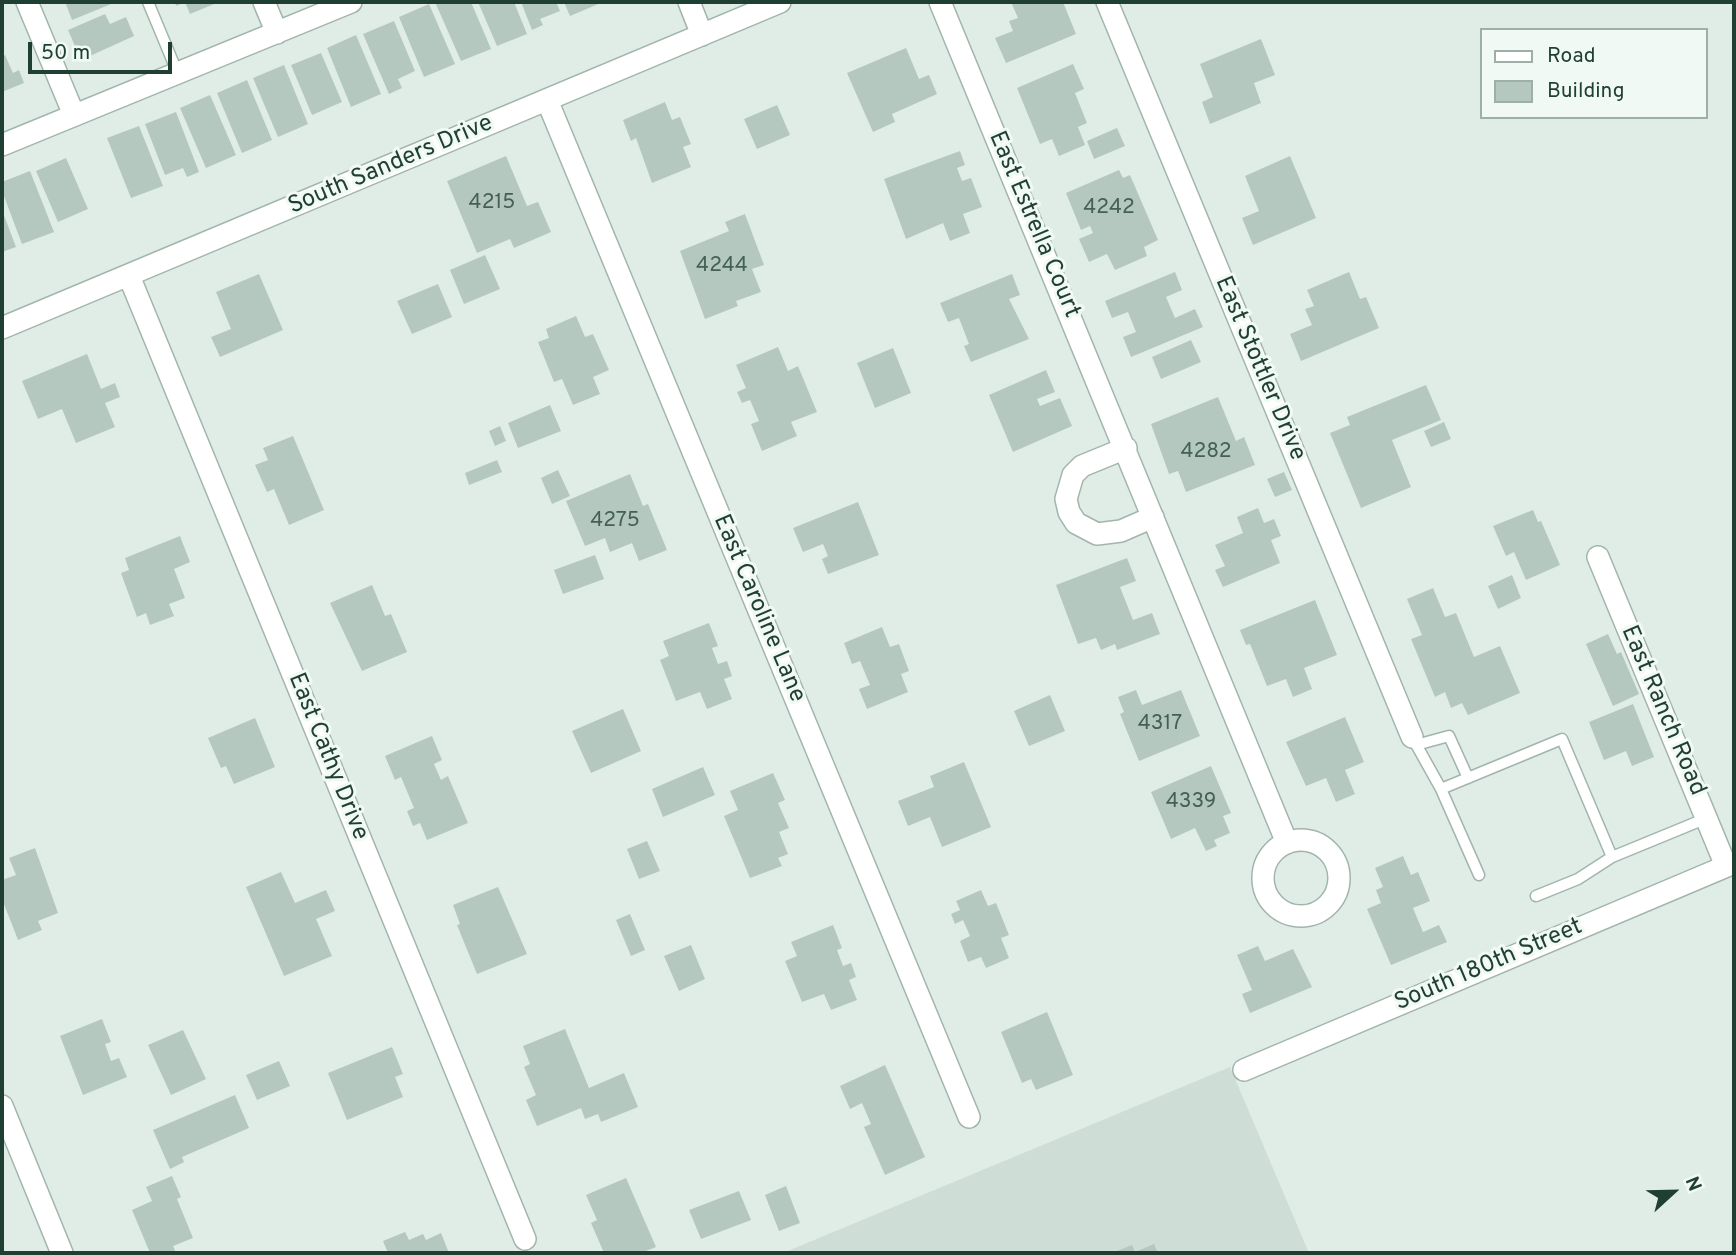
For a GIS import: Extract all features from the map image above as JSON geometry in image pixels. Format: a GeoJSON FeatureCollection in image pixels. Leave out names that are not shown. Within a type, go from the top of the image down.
{"type":"FeatureCollection","features":[{"type":"Feature","properties":{"kind":"street"},"geometry":{"type":"LineString","coordinates":[[27,2],[74,115]]}},
{"type":"Feature","properties":{"kind":"street"},"geometry":{"type":"LineString","coordinates":[[264,2],[277,33]]}},
{"type":"Feature","properties":{"kind":"street"},"geometry":{"type":"LineString","coordinates":[[2,145],[351,2]]}},
{"type":"Feature","properties":{"kind":"street"},"geometry":{"type":"LineString","coordinates":[[689,2],[702,34]]}},
{"type":"Feature","properties":{"kind":"street","name":"South Sanders Drive"},"geometry":{"type":"LineString","coordinates":[[2,328],[779,2]]}},
{"type":"Feature","properties":{"kind":"street","name":"East Estrella Court"},"geometry":{"type":"LineString","coordinates":[[940,2],[1287,843]]}},
{"type":"Feature","properties":{"kind":"street","name":"East Stottler Drive"},"geometry":{"type":"LineString","coordinates":[[1107,2],[1414,741]]}},
{"type":"Feature","properties":{"kind":"street","name":"East Caroline Lane"},"geometry":{"type":"LineString","coordinates":[[547,100],[969,1117]]}},
{"type":"Feature","properties":{"kind":"street","name":"East Cathy Drive"},"geometry":{"type":"LineString","coordinates":[[129,276],[525,1239]]}},
{"type":"Feature","properties":{"kind":"street"},"geometry":{"type":"LineString","coordinates":[[1126,448],[1082,466],[1073,475],[1066,499],[1069,512],[1076,523],[1097,534],[1121,531],[1153,517]]}},
{"type":"Feature","properties":{"kind":"street","name":"East Ranch Road"},"geometry":{"type":"LineString","coordinates":[[1598,557],[1707,818],[1730,864]]}},
{"type":"Feature","properties":{"kind":"street","name":"South 180th Street"},"geometry":{"type":"LineString","coordinates":[[1244,1070],[1730,864]]}},
{"type":"Feature","properties":{"kind":"street"},"geometry":{"type":"LineString","coordinates":[[2,1106],[62,1253]]}},
{"type":"Feature","properties":{"kind":"lane"},"geometry":{"type":"LineString","coordinates":[[148,2],[178,74]]}},
{"type":"Feature","properties":{"kind":"lane"},"geometry":{"type":"LineString","coordinates":[[1468,778],[1449,736],[1414,741],[1441,789],[1479,875]]}},
{"type":"Feature","properties":{"kind":"lane"},"geometry":{"type":"LineString","coordinates":[[1441,789],[1562,739],[1612,857]]}},
{"type":"Feature","properties":{"kind":"lane"},"geometry":{"type":"LineString","coordinates":[[1536,896],[1578,879],[1612,857],[1707,818]]}},
{"type":"Feature","properties":{"kind":"shaded area"},"geometry":{"type":"Polygon","coordinates":[[[1230,1067],[1309,1253],[783,1253],[1230,1067]]]}},
{"type":"Feature","properties":{"kind":"building"},"geometry":{"type":"Polygon","coordinates":[[[65,2],[116,2],[72,20],[65,2]]]}},
{"type":"Feature","properties":{"kind":"building"},"geometry":{"type":"Polygon","coordinates":[[[185,2],[219,2],[190,14],[185,2]]]}},
{"type":"Feature","properties":{"kind":"building"},"geometry":{"type":"Polygon","coordinates":[[[435,2],[471,2],[491,49],[461,61],[435,2]]]}},
{"type":"Feature","properties":{"kind":"building"},"geometry":{"type":"Polygon","coordinates":[[[478,2],[514,2],[527,34],[497,46],[478,2]]]}},
{"type":"Feature","properties":{"kind":"building"},"geometry":{"type":"Polygon","coordinates":[[[521,2],[556,2],[560,11],[540,19],[543,25],[532,30],[521,2]]]}},
{"type":"Feature","properties":{"kind":"building"},"geometry":{"type":"Polygon","coordinates":[[[564,2],[603,2],[570,16],[564,2]]]}},
{"type":"Feature","properties":{"kind":"building"},"geometry":{"type":"Polygon","coordinates":[[[1011,2],[1063,2],[1076,34],[1006,63],[995,38],[1013,31],[1009,21],[1018,18],[1011,2]]]}},
{"type":"Feature","properties":{"kind":"building"},"geometry":{"type":"Polygon","coordinates":[[[429,4],[455,64],[424,77],[399,17],[429,4]]]}},
{"type":"Feature","properties":{"kind":"building"},"geometry":{"type":"Polygon","coordinates":[[[105,14],[110,24],[126,17],[134,36],[81,60],[68,30],[105,14]]]}},
{"type":"Feature","properties":{"kind":"building"},"geometry":{"type":"Polygon","coordinates":[[[394,21],[415,71],[398,79],[402,88],[389,94],[363,34],[394,21]]]}},
{"type":"Feature","properties":{"kind":"building"},"geometry":{"type":"Polygon","coordinates":[[[356,35],[381,94],[351,107],[327,48],[356,35]]]}},
{"type":"Feature","properties":{"kind":"building"},"geometry":{"type":"Polygon","coordinates":[[[1261,39],[1275,75],[1254,83],[1261,103],[1210,124],[1202,102],[1213,97],[1200,64],[1261,39]]]}},
{"type":"Feature","properties":{"kind":"building"},"geometry":{"type":"Polygon","coordinates":[[[906,48],[919,79],[929,75],[937,94],[892,114],[895,122],[873,132],[847,73],[906,48]]]}},
{"type":"Feature","properties":{"kind":"building"},"geometry":{"type":"Polygon","coordinates":[[[321,53],[342,102],[312,115],[291,65],[321,53]]]}},
{"type":"Feature","properties":{"kind":"building"},"geometry":{"type":"Polygon","coordinates":[[[5,55],[13,73],[19,70],[24,83],[2,92],[2,56],[5,55]]]}},
{"type":"Feature","properties":{"kind":"building"},"geometry":{"type":"Polygon","coordinates":[[[1073,64],[1084,89],[1075,93],[1087,123],[1078,127],[1085,145],[1059,156],[1052,139],[1040,144],[1017,88],[1073,64]]]}},
{"type":"Feature","properties":{"kind":"building"},"geometry":{"type":"Polygon","coordinates":[[[284,65],[308,124],[278,137],[253,78],[284,65]]]}},
{"type":"Feature","properties":{"kind":"building"},"geometry":{"type":"Polygon","coordinates":[[[247,80],[272,140],[242,153],[217,93],[247,80]]]}},
{"type":"Feature","properties":{"kind":"building"},"geometry":{"type":"Polygon","coordinates":[[[210,95],[236,155],[206,168],[180,108],[210,95]]]}},
{"type":"Feature","properties":{"kind":"building"},"geometry":{"type":"Polygon","coordinates":[[[665,102],[672,120],[680,117],[691,144],[683,147],[691,167],[652,183],[636,138],[631,141],[623,120],[665,102]]]}},
{"type":"Feature","properties":{"kind":"building"},"geometry":{"type":"Polygon","coordinates":[[[777,105],[790,135],[757,149],[744,119],[777,105]]]}},
{"type":"Feature","properties":{"kind":"building"},"geometry":{"type":"Polygon","coordinates":[[[176,112],[199,172],[187,177],[183,168],[165,175],[145,124],[176,112]]]}},
{"type":"Feature","properties":{"kind":"building"},"geometry":{"type":"Polygon","coordinates":[[[139,126],[163,186],[131,198],[107,138],[139,126]]]}},
{"type":"Feature","properties":{"kind":"building"},"geometry":{"type":"Polygon","coordinates":[[[1117,128],[1125,146],[1094,159],[1087,141],[1117,128]]]}},
{"type":"Feature","properties":{"kind":"building"},"geometry":{"type":"Polygon","coordinates":[[[960,151],[965,165],[957,168],[962,181],[971,178],[982,207],[963,214],[970,233],[950,241],[943,223],[906,239],[884,179],[960,151]]]}},
{"type":"Feature","properties":{"kind":"building"},"geometry":{"type":"Polygon","coordinates":[[[506,156],[527,206],[538,202],[551,232],[514,248],[510,239],[477,253],[447,181],[506,156]]]}},
{"type":"Feature","properties":{"kind":"building"},"geometry":{"type":"Polygon","coordinates":[[[1290,156],[1316,218],[1253,245],[1242,218],[1259,211],[1245,176],[1290,156]]]}},
{"type":"Feature","properties":{"kind":"building"},"geometry":{"type":"Polygon","coordinates":[[[66,158],[88,209],[58,222],[36,171],[66,158]]]}},
{"type":"Feature","properties":{"kind":"building"},"geometry":{"type":"Polygon","coordinates":[[[1119,170],[1123,178],[1130,175],[1158,240],[1144,247],[1147,256],[1115,270],[1107,254],[1089,262],[1079,239],[1093,233],[1090,226],[1081,230],[1066,193],[1119,170]]]}},
{"type":"Feature","properties":{"kind":"building"},"geometry":{"type":"Polygon","coordinates":[[[30,171],[54,232],[22,244],[2,191],[2,182],[30,171]]]}},
{"type":"Feature","properties":{"kind":"building"},"geometry":{"type":"Polygon","coordinates":[[[2,210],[16,247],[2,252],[2,210]]]}},
{"type":"Feature","properties":{"kind":"building"},"geometry":{"type":"Polygon","coordinates":[[[745,214],[764,265],[752,269],[761,292],[736,301],[738,306],[705,319],[680,251],[729,231],[725,222],[745,214]]]}},
{"type":"Feature","properties":{"kind":"building"},"geometry":{"type":"Polygon","coordinates":[[[485,255],[500,289],[464,304],[450,270],[485,255]]]}},
{"type":"Feature","properties":{"kind":"building"},"geometry":{"type":"Polygon","coordinates":[[[1175,272],[1182,290],[1166,297],[1175,318],[1195,309],[1203,327],[1131,357],[1123,337],[1136,332],[1128,312],[1112,318],[1105,301],[1175,272]]]}},
{"type":"Feature","properties":{"kind":"building"},"geometry":{"type":"Polygon","coordinates":[[[1349,272],[1360,299],[1366,297],[1379,328],[1301,361],[1290,334],[1312,325],[1305,309],[1314,306],[1307,290],[1349,272]]]}},
{"type":"Feature","properties":{"kind":"building"},"geometry":{"type":"Polygon","coordinates":[[[259,274],[283,330],[220,357],[211,337],[231,329],[216,292],[259,274]]]}},
{"type":"Feature","properties":{"kind":"building"},"geometry":{"type":"Polygon","coordinates":[[[1012,274],[1020,295],[1009,299],[1029,339],[971,362],[964,346],[969,344],[959,318],[948,322],[940,303],[1012,274]]]}},
{"type":"Feature","properties":{"kind":"building"},"geometry":{"type":"Polygon","coordinates":[[[438,284],[452,317],[412,334],[397,301],[438,284]]]}},
{"type":"Feature","properties":{"kind":"building"},"geometry":{"type":"Polygon","coordinates":[[[576,316],[585,337],[593,334],[609,370],[593,377],[600,394],[573,405],[562,379],[554,382],[538,342],[549,338],[546,329],[576,316]]]}},
{"type":"Feature","properties":{"kind":"building"},"geometry":{"type":"Polygon","coordinates":[[[1191,340],[1201,362],[1161,379],[1152,357],[1191,340]]]}},
{"type":"Feature","properties":{"kind":"building"},"geometry":{"type":"Polygon","coordinates":[[[778,347],[788,371],[798,366],[817,412],[791,422],[797,436],[762,451],[751,424],[759,421],[750,400],[742,403],[737,392],[746,388],[736,365],[778,347]]]}},
{"type":"Feature","properties":{"kind":"building"},"geometry":{"type":"Polygon","coordinates":[[[893,348],[911,393],[875,408],[857,363],[893,348]]]}},
{"type":"Feature","properties":{"kind":"building"},"geometry":{"type":"Polygon","coordinates":[[[87,354],[101,389],[115,383],[120,397],[105,403],[115,427],[76,443],[62,409],[38,419],[22,381],[87,354]]]}},
{"type":"Feature","properties":{"kind":"building"},"geometry":{"type":"Polygon","coordinates":[[[1046,370],[1055,392],[1037,399],[1040,406],[1060,398],[1072,426],[1013,452],[989,395],[1046,370]]]}},
{"type":"Feature","properties":{"kind":"building"},"geometry":{"type":"Polygon","coordinates":[[[1426,385],[1441,420],[1392,440],[1411,487],[1361,508],[1330,433],[1350,425],[1347,417],[1426,385]]]}},
{"type":"Feature","properties":{"kind":"building"},"geometry":{"type":"Polygon","coordinates":[[[1218,397],[1236,441],[1244,437],[1255,465],[1186,492],[1178,471],[1169,474],[1151,424],[1218,397]]]}},
{"type":"Feature","properties":{"kind":"building"},"geometry":{"type":"Polygon","coordinates":[[[550,405],[561,431],[518,448],[508,423],[550,405]]]}},
{"type":"Feature","properties":{"kind":"building"},"geometry":{"type":"Polygon","coordinates":[[[1444,422],[1451,439],[1431,447],[1424,431],[1444,422]]]}},
{"type":"Feature","properties":{"kind":"building"},"geometry":{"type":"Polygon","coordinates":[[[500,426],[506,441],[495,446],[489,431],[500,426]]]}},
{"type":"Feature","properties":{"kind":"building"},"geometry":{"type":"Polygon","coordinates":[[[293,436],[324,510],[289,525],[274,489],[267,492],[255,465],[268,460],[263,448],[293,436]]]}},
{"type":"Feature","properties":{"kind":"building"},"geometry":{"type":"Polygon","coordinates":[[[497,460],[502,472],[469,485],[465,473],[497,460]]]}},
{"type":"Feature","properties":{"kind":"building"},"geometry":{"type":"Polygon","coordinates":[[[558,470],[570,496],[552,504],[541,478],[558,470]]]}},
{"type":"Feature","properties":{"kind":"building"},"geometry":{"type":"Polygon","coordinates":[[[1284,472],[1292,490],[1275,497],[1267,479],[1284,472]]]}},
{"type":"Feature","properties":{"kind":"building"},"geometry":{"type":"Polygon","coordinates":[[[630,474],[643,506],[648,504],[667,550],[639,561],[632,543],[610,552],[605,538],[585,546],[566,501],[630,474]]]}},
{"type":"Feature","properties":{"kind":"building"},"geometry":{"type":"Polygon","coordinates":[[[858,502],[879,555],[828,574],[822,559],[828,556],[823,544],[803,552],[793,528],[858,502]]]}},
{"type":"Feature","properties":{"kind":"building"},"geometry":{"type":"Polygon","coordinates":[[[1258,508],[1264,523],[1274,519],[1281,536],[1271,540],[1280,563],[1223,587],[1215,570],[1225,566],[1215,545],[1243,533],[1237,517],[1258,508]]]}},
{"type":"Feature","properties":{"kind":"building"},"geometry":{"type":"Polygon","coordinates":[[[1533,510],[1538,522],[1541,521],[1560,565],[1526,580],[1514,552],[1506,556],[1493,526],[1533,510]]]}},
{"type":"Feature","properties":{"kind":"building"},"geometry":{"type":"Polygon","coordinates":[[[180,536],[190,562],[174,569],[185,598],[169,604],[174,616],[150,625],[146,613],[137,617],[121,573],[129,570],[125,558],[180,536]]]}},
{"type":"Feature","properties":{"kind":"building"},"geometry":{"type":"Polygon","coordinates":[[[595,555],[604,579],[563,594],[554,570],[595,555]]]}},
{"type":"Feature","properties":{"kind":"building"},"geometry":{"type":"Polygon","coordinates":[[[1127,558],[1136,581],[1120,587],[1133,620],[1152,613],[1160,634],[1117,650],[1115,644],[1101,650],[1096,638],[1078,644],[1056,585],[1127,558]]]}},
{"type":"Feature","properties":{"kind":"building"},"geometry":{"type":"Polygon","coordinates":[[[1512,575],[1521,598],[1498,609],[1488,586],[1512,575]]]}},
{"type":"Feature","properties":{"kind":"building"},"geometry":{"type":"Polygon","coordinates":[[[372,585],[385,616],[391,614],[407,652],[362,671],[330,603],[372,585]]]}},
{"type":"Feature","properties":{"kind":"building"},"geometry":{"type":"Polygon","coordinates":[[[1433,588],[1445,617],[1456,613],[1474,657],[1500,646],[1520,693],[1468,715],[1462,703],[1451,708],[1445,692],[1435,697],[1411,639],[1422,635],[1407,599],[1433,588]]]}},
{"type":"Feature","properties":{"kind":"building"},"geometry":{"type":"Polygon","coordinates":[[[1315,600],[1337,655],[1304,668],[1312,689],[1293,697],[1286,679],[1267,686],[1250,644],[1246,645],[1240,630],[1315,600]]]}},
{"type":"Feature","properties":{"kind":"building"},"geometry":{"type":"Polygon","coordinates":[[[709,623],[718,646],[712,648],[718,664],[727,661],[732,676],[724,679],[732,699],[707,709],[700,692],[676,701],[660,660],[669,656],[663,641],[709,623]]]}},
{"type":"Feature","properties":{"kind":"building"},"geometry":{"type":"Polygon","coordinates":[[[882,627],[890,647],[899,644],[909,671],[901,674],[908,692],[867,709],[859,689],[870,685],[860,661],[852,664],[844,643],[882,627]]]}},
{"type":"Feature","properties":{"kind":"building"},"geometry":{"type":"Polygon","coordinates":[[[1608,634],[1617,654],[1621,652],[1639,694],[1613,706],[1586,644],[1608,634]]]}},
{"type":"Feature","properties":{"kind":"building"},"geometry":{"type":"Polygon","coordinates":[[[1136,690],[1142,705],[1181,690],[1200,736],[1139,761],[1120,714],[1124,712],[1118,697],[1136,690]]]}},
{"type":"Feature","properties":{"kind":"building"},"geometry":{"type":"Polygon","coordinates":[[[1050,695],[1065,731],[1029,746],[1014,711],[1050,695]]]}},
{"type":"Feature","properties":{"kind":"building"},"geometry":{"type":"Polygon","coordinates":[[[1633,704],[1654,757],[1632,766],[1626,751],[1604,760],[1589,722],[1633,704]]]}},
{"type":"Feature","properties":{"kind":"building"},"geometry":{"type":"Polygon","coordinates":[[[623,709],[641,751],[591,773],[572,731],[623,709]]]}},
{"type":"Feature","properties":{"kind":"building"},"geometry":{"type":"Polygon","coordinates":[[[1345,717],[1364,762],[1345,770],[1355,794],[1336,802],[1326,778],[1306,786],[1286,742],[1345,717]]]}},
{"type":"Feature","properties":{"kind":"building"},"geometry":{"type":"Polygon","coordinates":[[[255,718],[275,767],[234,784],[226,766],[221,768],[208,738],[255,718]]]}},
{"type":"Feature","properties":{"kind":"building"},"geometry":{"type":"Polygon","coordinates":[[[432,736],[442,760],[434,764],[441,780],[448,776],[468,823],[427,840],[420,823],[413,826],[407,811],[414,808],[401,777],[395,780],[385,756],[432,736]]]}},
{"type":"Feature","properties":{"kind":"building"},"geometry":{"type":"Polygon","coordinates":[[[964,762],[991,827],[942,847],[930,817],[908,826],[898,801],[934,787],[930,776],[964,762]]]}},
{"type":"Feature","properties":{"kind":"building"},"geometry":{"type":"Polygon","coordinates":[[[1211,766],[1231,813],[1223,816],[1230,833],[1214,840],[1217,846],[1206,851],[1195,828],[1171,839],[1151,792],[1211,766]]]}},
{"type":"Feature","properties":{"kind":"building"},"geometry":{"type":"Polygon","coordinates":[[[703,767],[715,795],[663,817],[652,789],[703,767]]]}},
{"type":"Feature","properties":{"kind":"building"},"geometry":{"type":"Polygon","coordinates":[[[773,773],[785,800],[778,803],[789,828],[779,832],[788,854],[778,858],[782,866],[750,878],[724,816],[738,810],[730,791],[773,773]]]}},
{"type":"Feature","properties":{"kind":"building"},"geometry":{"type":"Polygon","coordinates":[[[647,841],[660,871],[639,879],[627,849],[647,841]]]}},
{"type":"Feature","properties":{"kind":"building"},"geometry":{"type":"Polygon","coordinates":[[[35,848],[58,913],[38,921],[42,930],[18,940],[2,899],[2,880],[16,875],[9,858],[35,848]]]}},
{"type":"Feature","properties":{"kind":"building"},"geometry":{"type":"Polygon","coordinates":[[[1403,856],[1411,875],[1418,872],[1430,901],[1413,908],[1423,932],[1439,925],[1447,942],[1391,965],[1367,909],[1381,903],[1376,890],[1383,887],[1375,868],[1403,856]]]}},
{"type":"Feature","properties":{"kind":"building"},"geometry":{"type":"Polygon","coordinates":[[[281,872],[295,903],[326,890],[335,911],[316,919],[332,956],[284,976],[246,887],[281,872]]]}},
{"type":"Feature","properties":{"kind":"building"},"geometry":{"type":"Polygon","coordinates":[[[498,887],[527,954],[477,974],[457,925],[460,924],[453,905],[498,887]]]}},
{"type":"Feature","properties":{"kind":"building"},"geometry":{"type":"Polygon","coordinates":[[[981,890],[988,906],[996,903],[1009,935],[1001,938],[1009,958],[986,968],[981,957],[968,962],[960,941],[970,936],[963,920],[955,924],[951,914],[960,910],[956,901],[981,890]]]}},
{"type":"Feature","properties":{"kind":"building"},"geometry":{"type":"Polygon","coordinates":[[[630,914],[645,950],[631,956],[616,920],[630,914]]]}},
{"type":"Feature","properties":{"kind":"building"},"geometry":{"type":"Polygon","coordinates":[[[833,925],[842,948],[837,950],[843,966],[851,963],[856,977],[849,980],[857,1000],[831,1010],[824,994],[802,1002],[785,961],[797,956],[791,942],[833,925]]]}},
{"type":"Feature","properties":{"kind":"building"},"geometry":{"type":"Polygon","coordinates":[[[691,945],[705,979],[679,991],[664,956],[691,945]]]}},
{"type":"Feature","properties":{"kind":"building"},"geometry":{"type":"Polygon","coordinates":[[[1258,946],[1265,961],[1293,949],[1312,987],[1250,1013],[1242,994],[1252,990],[1237,955],[1258,946]]]}},
{"type":"Feature","properties":{"kind":"building"},"geometry":{"type":"Polygon","coordinates":[[[1047,1012],[1073,1075],[1036,1090],[1031,1079],[1022,1083],[1001,1032],[1047,1012]]]}},
{"type":"Feature","properties":{"kind":"building"},"geometry":{"type":"Polygon","coordinates":[[[102,1019],[111,1042],[105,1044],[111,1061],[119,1058],[127,1077],[83,1095],[60,1036],[102,1019]]]}},
{"type":"Feature","properties":{"kind":"building"},"geometry":{"type":"Polygon","coordinates":[[[565,1029],[589,1088],[624,1073],[638,1107],[601,1122],[598,1114],[585,1119],[581,1108],[537,1126],[526,1100],[536,1095],[524,1067],[530,1064],[523,1046],[565,1029]]]}},
{"type":"Feature","properties":{"kind":"building"},"geometry":{"type":"Polygon","coordinates":[[[183,1030],[206,1079],[171,1095],[148,1045],[183,1030]]]}},
{"type":"Feature","properties":{"kind":"building"},"geometry":{"type":"Polygon","coordinates":[[[392,1047],[403,1074],[395,1077],[403,1097],[347,1120],[328,1073],[392,1047]]]}},
{"type":"Feature","properties":{"kind":"building"},"geometry":{"type":"Polygon","coordinates":[[[279,1061],[290,1086],[257,1100],[246,1075],[279,1061]]]}},
{"type":"Feature","properties":{"kind":"building"},"geometry":{"type":"Polygon","coordinates":[[[885,1065],[925,1157],[885,1175],[864,1127],[871,1124],[862,1103],[850,1109],[840,1086],[885,1065]]]}},
{"type":"Feature","properties":{"kind":"building"},"geometry":{"type":"Polygon","coordinates":[[[235,1095],[249,1128],[182,1157],[184,1162],[170,1169],[153,1130],[235,1095]]]}},
{"type":"Feature","properties":{"kind":"building"},"geometry":{"type":"Polygon","coordinates":[[[172,1176],[181,1197],[177,1199],[193,1238],[173,1246],[176,1253],[150,1253],[132,1210],[152,1201],[146,1187],[172,1176]]]}},
{"type":"Feature","properties":{"kind":"building"},"geometry":{"type":"Polygon","coordinates":[[[626,1178],[656,1247],[641,1253],[604,1253],[591,1223],[597,1220],[586,1195],[626,1178]]]}},
{"type":"Feature","properties":{"kind":"building"},"geometry":{"type":"Polygon","coordinates":[[[786,1186],[800,1223],[779,1231],[765,1195],[786,1186]]]}},
{"type":"Feature","properties":{"kind":"building"},"geometry":{"type":"Polygon","coordinates":[[[739,1191],[751,1220],[701,1239],[689,1210],[739,1191]]]}},
{"type":"Feature","properties":{"kind":"building"},"geometry":{"type":"Polygon","coordinates":[[[405,1232],[409,1240],[423,1234],[426,1240],[441,1233],[449,1253],[388,1253],[383,1241],[405,1232]]]}},
{"type":"Feature","properties":{"kind":"building"},"geometry":{"type":"Polygon","coordinates":[[[1154,1244],[1158,1253],[1112,1253],[1132,1245],[1135,1252],[1154,1244]]]}}]}
